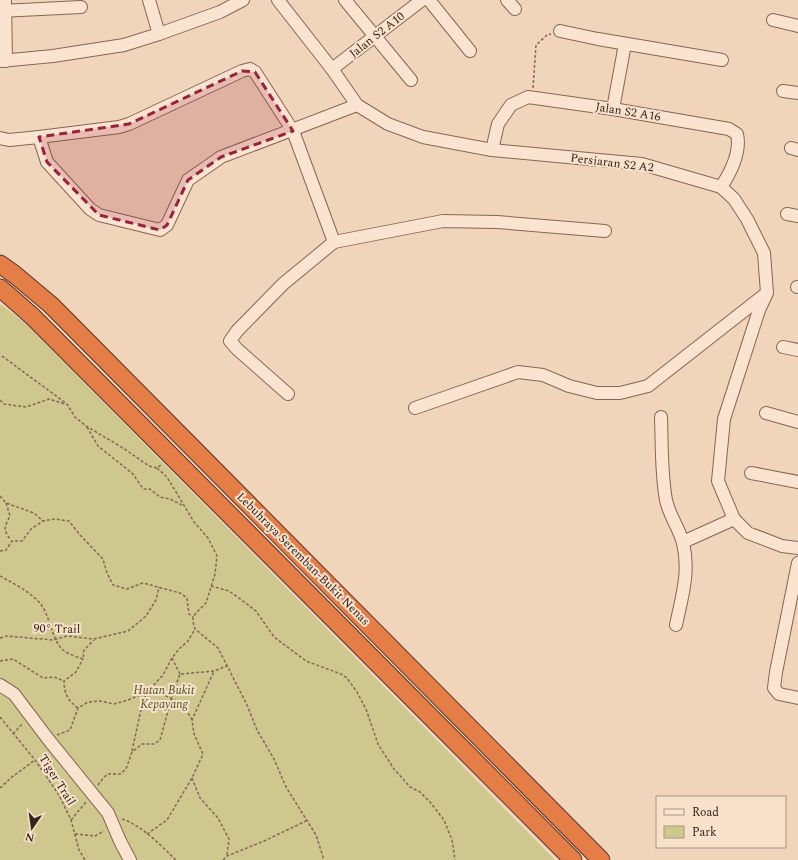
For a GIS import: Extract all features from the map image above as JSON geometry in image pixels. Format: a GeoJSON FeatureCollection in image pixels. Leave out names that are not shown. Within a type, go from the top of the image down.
{"type":"FeatureCollection","features":[{"type":"Feature","properties":{"kind":"highway","name":"Lebuhraya Seremban-Bukit Nenas"},"geometry":{"type":"LineString","coordinates":[[0,264],[51,305],[601,860]]}},
{"type":"Feature","properties":{"kind":"highway","name":"Lebuhraya Seremban-Bukit Nenas"},"geometry":{"type":"LineString","coordinates":[[0,288],[32,316],[573,860]]}},
{"type":"Feature","properties":{"kind":"street"},"geometry":{"type":"LineString","coordinates":[[148,0],[159,34]]}},
{"type":"Feature","properties":{"kind":"street"},"geometry":{"type":"LineString","coordinates":[[80,7],[4,7],[3,61],[53,56],[124,44],[159,34],[220,12],[243,0]]}},
{"type":"Feature","properties":{"kind":"street","name":"Persiaran S2 A2"},"geometry":{"type":"LineString","coordinates":[[278,0],[332,69],[357,106],[388,124],[423,137],[492,150],[642,164],[721,187],[734,199],[747,219],[764,253],[767,293],[759,310],[724,419],[718,482],[734,518],[748,532],[782,546],[798,548]]}},
{"type":"Feature","properties":{"kind":"street"},"geometry":{"type":"LineString","coordinates":[[345,0],[411,80]]}},
{"type":"Feature","properties":{"kind":"street","name":"Jalan S2 A10"},"geometry":{"type":"LineString","coordinates":[[332,69],[422,0]]}},
{"type":"Feature","properties":{"kind":"street"},"geometry":{"type":"LineString","coordinates":[[429,0],[470,51]]}},
{"type":"Feature","properties":{"kind":"street"},"geometry":{"type":"LineString","coordinates":[[507,0],[515,9]]}},
{"type":"Feature","properties":{"kind":"street"},"geometry":{"type":"LineString","coordinates":[[773,20],[798,26]]}},
{"type":"Feature","properties":{"kind":"street"},"geometry":{"type":"LineString","coordinates":[[560,31],[625,44],[722,60]]}},
{"type":"Feature","properties":{"kind":"street"},"geometry":{"type":"LineString","coordinates":[[613,108],[625,44]]}},
{"type":"Feature","properties":{"kind":"street"},"geometry":{"type":"LineString","coordinates":[[0,138],[9,140],[119,127],[129,124],[242,71],[250,69],[255,72],[293,131],[334,242]]}},
{"type":"Feature","properties":{"kind":"street"},"geometry":{"type":"LineString","coordinates":[[783,91],[798,93]]}},
{"type":"Feature","properties":{"kind":"street","name":"Jalan S2 A16"},"geometry":{"type":"LineString","coordinates":[[492,150],[498,124],[511,105],[528,97],[613,108],[729,129],[737,134],[739,142],[731,173],[721,187]]}},
{"type":"Feature","properties":{"kind":"street"},"geometry":{"type":"LineString","coordinates":[[40,137],[47,162],[90,209],[99,215],[160,230],[167,225],[188,180],[221,157],[357,106]]}},
{"type":"Feature","properties":{"kind":"street"},"geometry":{"type":"LineString","coordinates":[[288,394],[230,341],[237,331],[283,284],[334,242],[443,220],[497,222],[604,231]]}},
{"type":"Feature","properties":{"kind":"street"},"geometry":{"type":"LineString","coordinates":[[415,408],[518,372],[543,375],[569,386],[597,393],[620,393],[648,386],[767,293]]}},
{"type":"Feature","properties":{"kind":"street"},"geometry":{"type":"LineString","coordinates":[[783,347],[798,350]]}},
{"type":"Feature","properties":{"kind":"street"},"geometry":{"type":"LineString","coordinates":[[766,414],[798,422]]}},
{"type":"Feature","properties":{"kind":"street"},"geometry":{"type":"LineString","coordinates":[[661,417],[666,502],[683,542],[686,576],[676,624]]}},
{"type":"Feature","properties":{"kind":"street"},"geometry":{"type":"LineString","coordinates":[[751,473],[798,482]]}},
{"type":"Feature","properties":{"kind":"street"},"geometry":{"type":"LineString","coordinates":[[683,542],[734,518]]}},
{"type":"Feature","properties":{"kind":"street"},"geometry":{"type":"LineString","coordinates":[[798,563],[774,688],[779,694],[798,698]]}},
{"type":"Feature","properties":{"kind":"street"},"geometry":{"type":"LineString","coordinates":[[0,684],[14,694],[48,739],[108,813],[130,860]]}},
{"type":"Feature","properties":{"kind":"path"},"geometry":{"type":"LineString","coordinates":[[533,98],[536,44],[547,35],[560,31]]}},
{"type":"Feature","properties":{"kind":"path"},"geometry":{"type":"LineString","coordinates":[[2,356],[66,404],[75,417],[86,426],[149,466],[157,468],[167,477],[194,522],[208,538],[217,556],[215,574],[206,603],[194,617],[193,622],[195,629],[218,648],[247,705],[257,730],[274,758],[286,787],[316,835],[324,860]]}},
{"type":"Feature","properties":{"kind":"path"},"geometry":{"type":"LineString","coordinates":[[0,400],[4,404],[26,407],[49,399],[66,404]]}},
{"type":"Feature","properties":{"kind":"path"},"geometry":{"type":"LineString","coordinates":[[86,426],[98,446],[133,474],[144,489],[150,490],[160,497],[174,500],[184,506]]}},
{"type":"Feature","properties":{"kind":"path"},"geometry":{"type":"LineString","coordinates":[[157,468],[162,465],[163,458],[158,443]]}},
{"type":"Feature","properties":{"kind":"path"},"geometry":{"type":"LineString","coordinates":[[0,496],[6,504],[10,516],[5,525],[5,532],[12,541]]}},
{"type":"Feature","properties":{"kind":"path"},"geometry":{"type":"LineString","coordinates":[[6,504],[34,513],[43,521]]}},
{"type":"Feature","properties":{"kind":"path"},"geometry":{"type":"LineString","coordinates":[[12,541],[22,541],[31,529],[43,521],[55,519],[69,521],[80,535],[103,558],[107,573],[113,585],[127,589],[143,583],[180,593],[187,598],[189,614],[194,617]]}},
{"type":"Feature","properties":{"kind":"path"},"geometry":{"type":"LineString","coordinates":[[0,551],[6,550],[12,541]]}},
{"type":"Feature","properties":{"kind":"path"},"geometry":{"type":"LineString","coordinates":[[0,576],[40,602],[51,625],[56,640],[64,651],[83,659]]}},
{"type":"Feature","properties":{"kind":"path"},"geometry":{"type":"LineString","coordinates":[[211,586],[228,591],[256,612],[274,637],[306,661],[341,674],[347,678],[357,692],[366,709],[378,744],[394,769],[410,787],[420,792],[430,802],[444,820],[452,840],[455,860]]}},
{"type":"Feature","properties":{"kind":"path","name":"90° Trail"},"geometry":{"type":"LineString","coordinates":[[0,638],[7,636],[56,640],[67,636],[94,639],[128,631],[146,616],[156,600],[159,587]]}},
{"type":"Feature","properties":{"kind":"path"},"geometry":{"type":"LineString","coordinates":[[71,820],[85,802],[94,796],[104,777],[108,774],[120,774],[126,769],[132,752],[142,704],[147,692],[163,675],[172,658],[188,641],[195,629]]}},
{"type":"Feature","properties":{"kind":"path"},"geometry":{"type":"LineString","coordinates":[[64,681],[76,672],[83,659],[84,650],[94,639]]}},
{"type":"Feature","properties":{"kind":"path"},"geometry":{"type":"LineString","coordinates":[[132,752],[142,744],[154,744],[160,740],[180,674],[172,658]]}},
{"type":"Feature","properties":{"kind":"path"},"geometry":{"type":"LineString","coordinates":[[0,661],[14,659],[43,678],[54,677],[64,681]]}},
{"type":"Feature","properties":{"kind":"path"},"geometry":{"type":"LineString","coordinates":[[180,674],[214,671],[227,666]]}},
{"type":"Feature","properties":{"kind":"path"},"geometry":{"type":"LineString","coordinates":[[192,720],[214,671]]}},
{"type":"Feature","properties":{"kind":"path"},"geometry":{"type":"LineString","coordinates":[[64,681],[64,691],[70,703],[78,708]]}},
{"type":"Feature","properties":{"kind":"path"},"geometry":{"type":"LineString","coordinates":[[48,739],[70,730],[78,708],[88,702],[100,701],[114,704],[147,692],[160,693],[183,704],[192,720],[194,734],[203,754],[192,778],[166,820],[147,834]]}},
{"type":"Feature","properties":{"kind":"path"},"geometry":{"type":"LineString","coordinates":[[13,734],[31,715]]}},
{"type":"Feature","properties":{"kind":"path","name":"Tiger Trail"},"geometry":{"type":"LineString","coordinates":[[0,717],[35,760],[59,795],[71,820],[79,850],[85,860]]}},
{"type":"Feature","properties":{"kind":"path"},"geometry":{"type":"LineString","coordinates":[[0,788],[35,760]]}},
{"type":"Feature","properties":{"kind":"path"},"geometry":{"type":"LineString","coordinates":[[192,778],[200,798],[218,818],[229,839],[227,856]]}},
{"type":"Feature","properties":{"kind":"path"},"geometry":{"type":"LineString","coordinates":[[108,813],[127,820],[147,834],[176,860]]}},
{"type":"Feature","properties":{"kind":"path"},"geometry":{"type":"LineString","coordinates":[[223,860],[227,856],[264,842],[306,821]]}},
{"type":"Feature","properties":{"kind":"path"},"geometry":{"type":"LineString","coordinates":[[75,834],[95,836],[113,826]]}},
{"type":"Feature","properties":{"kind":"highlighted area"},"geometry":{"type":"Polygon","coordinates":[[[242,71],[255,72],[293,131],[221,157],[188,180],[167,225],[160,230],[99,215],[47,162],[39,137],[129,124],[242,71]]]}},
{"type":"Feature","properties":{"kind":"green space","name":"Hutan Bukit Kepayang"},"geometry":{"type":"Polygon","coordinates":[[[0,304],[25,323],[555,860],[0,860],[0,304]]]}}]}
